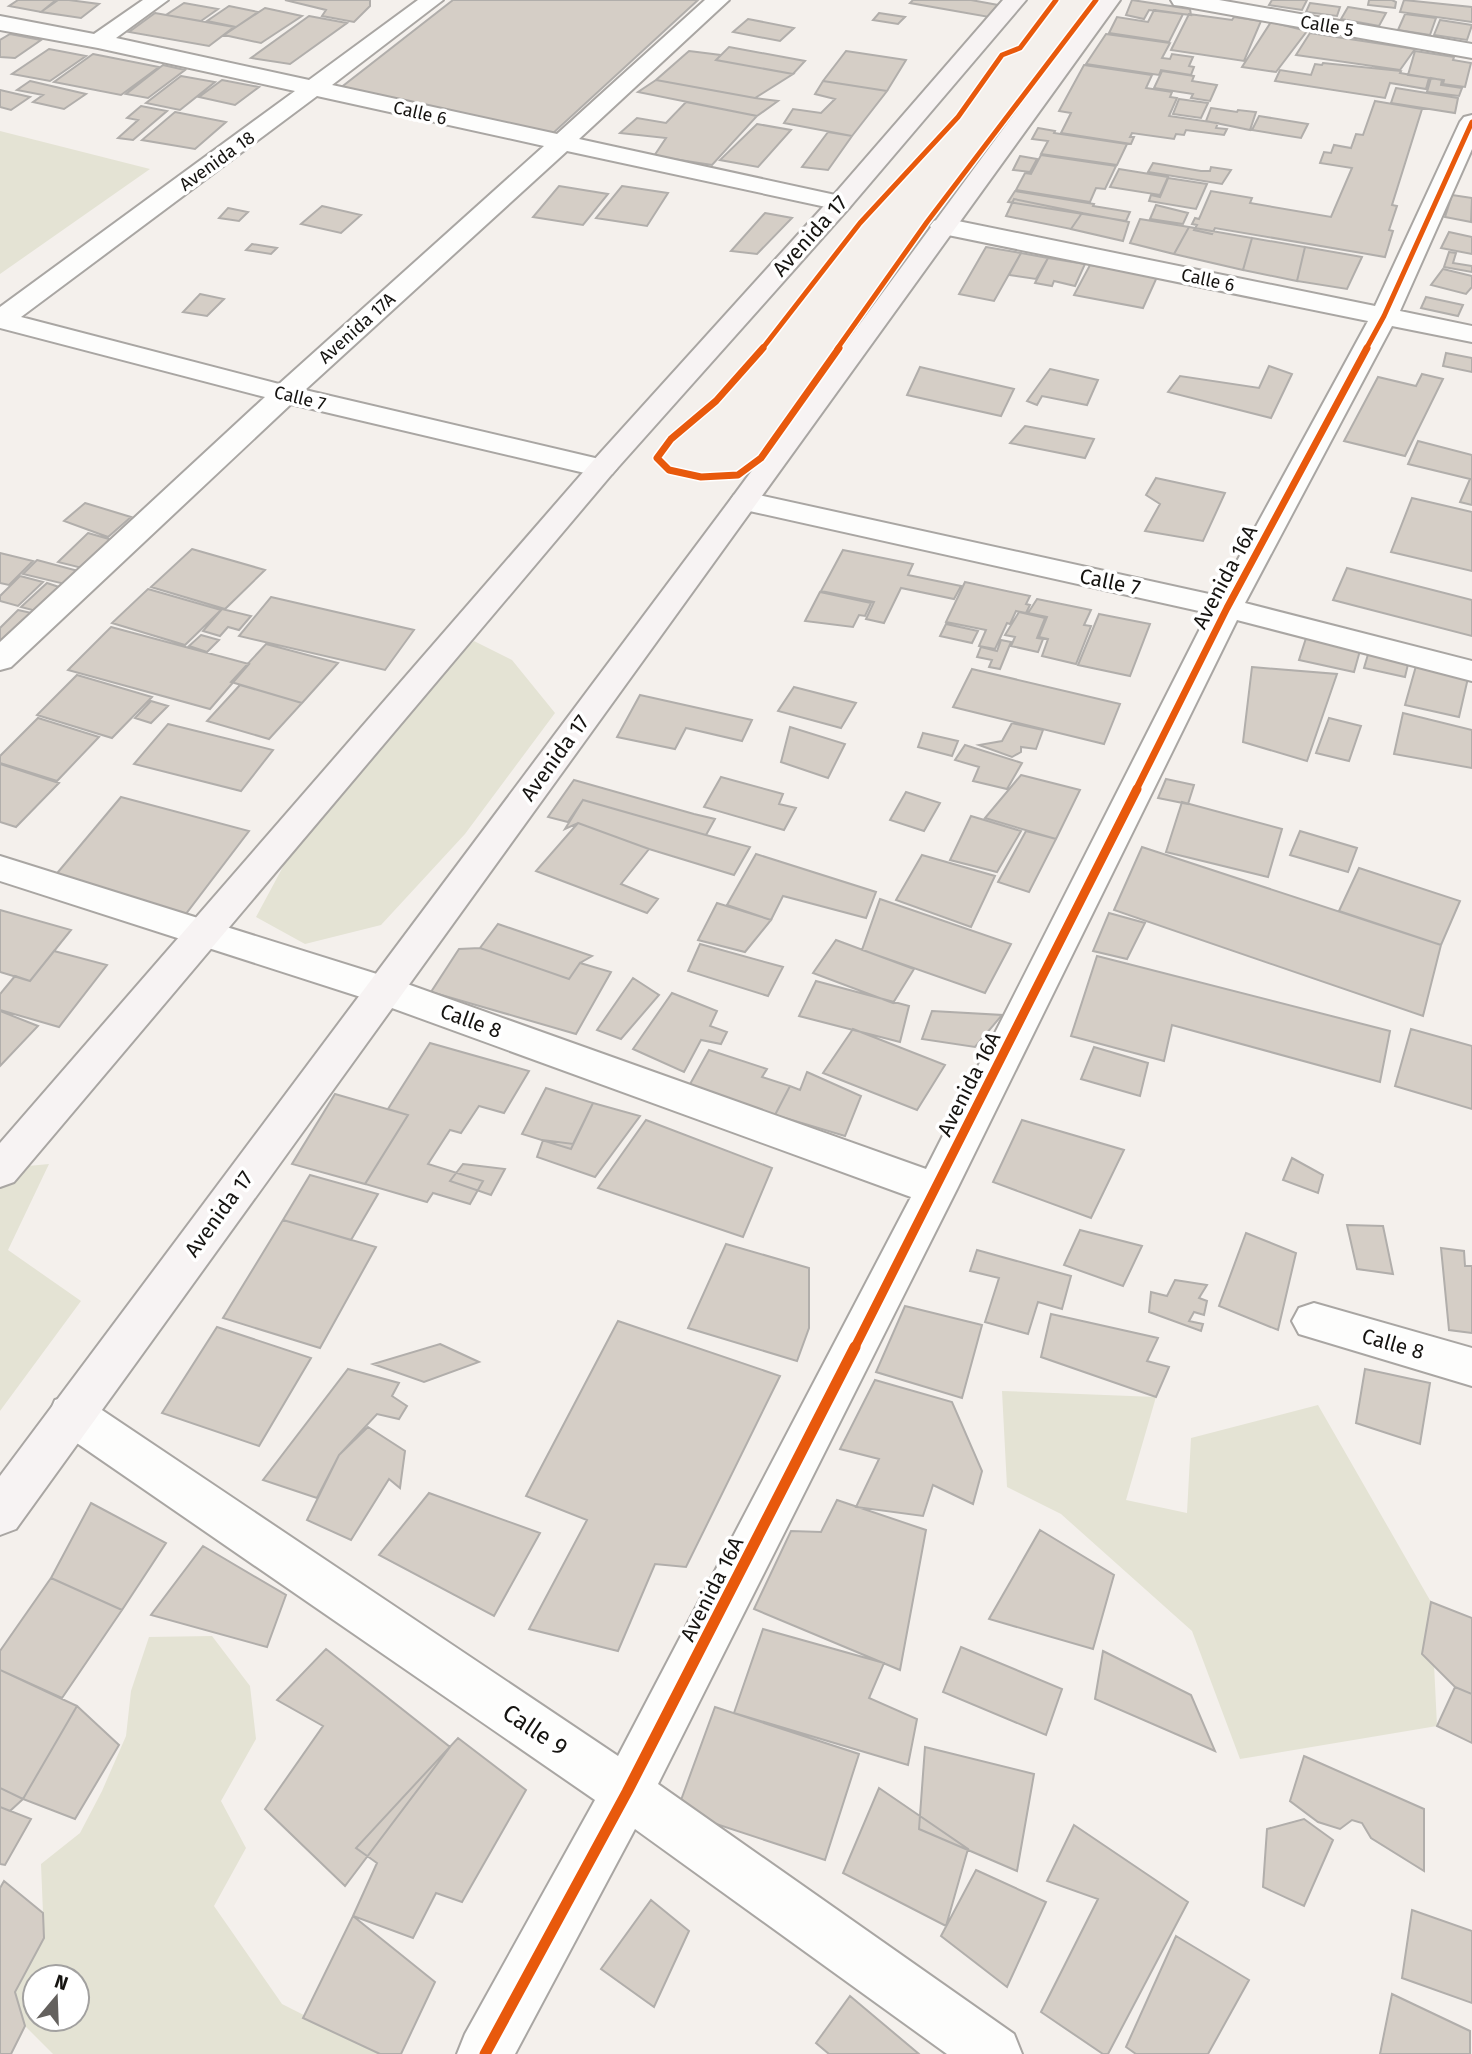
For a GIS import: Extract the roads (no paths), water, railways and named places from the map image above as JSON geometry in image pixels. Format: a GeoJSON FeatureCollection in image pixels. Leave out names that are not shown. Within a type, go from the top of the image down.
{"type":"FeatureCollection","features":[{"type":"Feature","properties":{"kind":"main road","name":"Avenida 17"},"geometry":{"type":"LineString","coordinates":[[0,1171],[602,468],[840,203],[1015,0]]}},
{"type":"Feature","properties":{"kind":"main road","name":"Avenida 17"},"geometry":{"type":"LineString","coordinates":[[0,1514],[745,501],[1109,0]]}},
{"type":"Feature","properties":{"kind":"street"},"geometry":{"type":"LineString","coordinates":[[98,41],[157,0]]}},
{"type":"Feature","properties":{"kind":"street","name":"Avenida 18"},"geometry":{"type":"LineString","coordinates":[[0,320],[432,0]]}},
{"type":"Feature","properties":{"kind":"street","name":"Avenida 17A"},"geometry":{"type":"LineString","coordinates":[[0,660],[285,394],[718,0]]}},
{"type":"Feature","properties":{"kind":"street","name":"Calle 5"},"geometry":{"type":"LineString","coordinates":[[1182,0],[1472,51]]}},
{"type":"Feature","properties":{"kind":"street","name":"Calle 6"},"geometry":{"type":"LineString","coordinates":[[0,23],[98,41],[559,144],[840,203]]}},
{"type":"Feature","properties":{"kind":"street","name":"Avenida 16A"},"geometry":{"type":"LineString","coordinates":[[485,2054],[628,1792],[936,1189],[1227,608],[1384,316],[1472,122]]}},
{"type":"Feature","properties":{"kind":"street","name":"Calle 6"},"geometry":{"type":"LineString","coordinates":[[943,226],[1472,334]]}},
{"type":"Feature","properties":{"kind":"street","name":"Calle 7"},"geometry":{"type":"LineString","coordinates":[[0,320],[285,394],[602,468]]}},
{"type":"Feature","properties":{"kind":"street","name":"Calle 7"},"geometry":{"type":"LineString","coordinates":[[745,501],[1227,608],[1472,671]]}},
{"type":"Feature","properties":{"kind":"street","name":"Calle 8"},"geometry":{"type":"LineString","coordinates":[[0,868],[383,990],[936,1189]]}},
{"type":"Feature","properties":{"kind":"street","name":"Calle 8"},"geometry":{"type":"LineString","coordinates":[[1314,1321],[1472,1367]]}},
{"type":"Feature","properties":{"kind":"street","name":"Calle 9"},"geometry":{"type":"LineString","coordinates":[[71,1414],[628,1792],[994,2054]]}}]}
